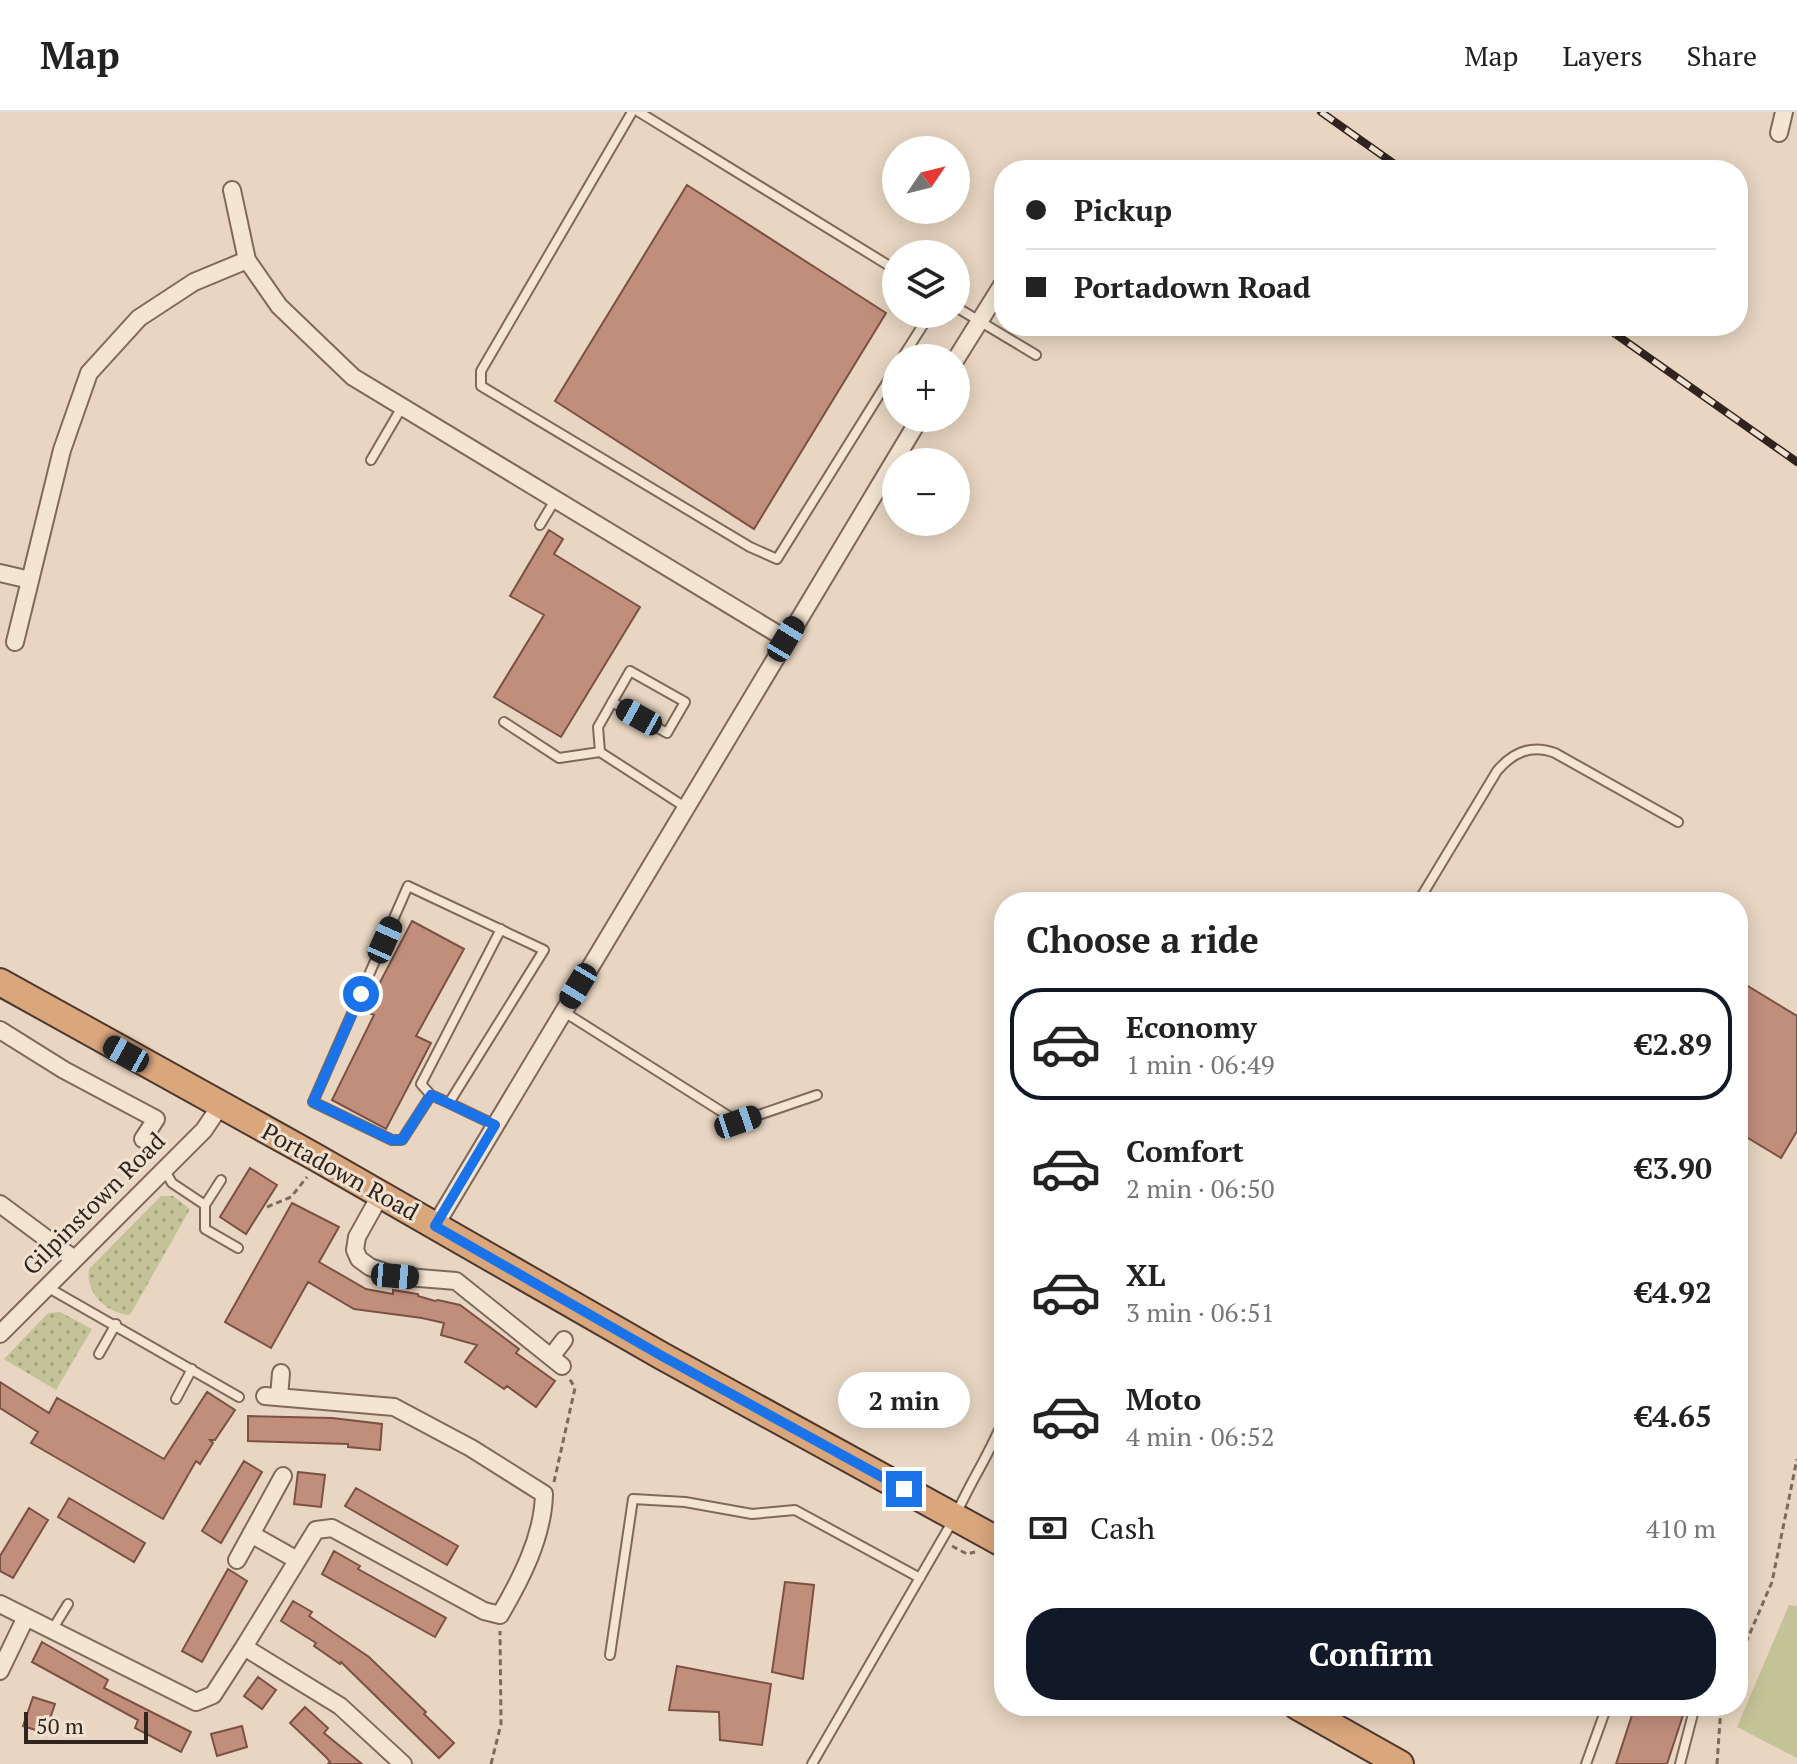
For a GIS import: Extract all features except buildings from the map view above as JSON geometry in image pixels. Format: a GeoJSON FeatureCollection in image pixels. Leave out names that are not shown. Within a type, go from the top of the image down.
{"type":"FeatureCollection","features":[{"type":"Feature","properties":{"kind":"highway","name":"Portadown Road"},"geometry":{"type":"LineString","coordinates":[[0,982],[381,1194],[662,1356],[994,1538]]}},
{"type":"Feature","properties":{"kind":"highway"},"geometry":{"type":"LineString","coordinates":[[1315,1716],[1400,1764]]}},
{"type":"Feature","properties":{"kind":"street"},"geometry":{"type":"LineString","coordinates":[[1779,133],[1784,112]]}},
{"type":"Feature","properties":{"kind":"street"},"geometry":{"type":"LineString","coordinates":[[232,190],[247,260],[279,306],[353,377],[786,639]]}},
{"type":"Feature","properties":{"kind":"street"},"geometry":{"type":"LineString","coordinates":[[15,642],[62,450],[89,373],[139,318],[194,282],[247,260]]}},
{"type":"Feature","properties":{"kind":"street"},"geometry":{"type":"LineString","coordinates":[[965,344],[994,298]]}},
{"type":"Feature","properties":{"kind":"street"},"geometry":{"type":"LineString","coordinates":[[435,1226],[912,432]]}},
{"type":"Feature","properties":{"kind":"street"},"geometry":{"type":"LineString","coordinates":[[0,573],[30,580]]}},
{"type":"Feature","properties":{"kind":"street"},"geometry":{"type":"LineString","coordinates":[[0,1030],[64,1070],[156,1119],[143,1139]]}},
{"type":"Feature","properties":{"kind":"street","name":"Gilpinstown Road"},"geometry":{"type":"LineString","coordinates":[[0,1334],[204,1130],[220,1106]]}},
{"type":"Feature","properties":{"kind":"street"},"geometry":{"type":"LineString","coordinates":[[381,1194],[357,1237],[355,1250],[359,1259],[370,1267],[395,1276],[456,1281],[556,1362],[564,1340]]}},
{"type":"Feature","properties":{"kind":"street"},"geometry":{"type":"LineString","coordinates":[[0,1204],[74,1259]]}},
{"type":"Feature","properties":{"kind":"street"},"geometry":{"type":"LineString","coordinates":[[0,1604],[196,1702],[213,1695],[316,1530],[332,1528],[484,1611],[500,1615],[523,1577],[544,1509],[544,1494],[471,1448],[394,1407],[272,1397],[281,1373]]}},
{"type":"Feature","properties":{"kind":"street"},"geometry":{"type":"LineString","coordinates":[[237,1560],[283,1476]]}},
{"type":"Feature","properties":{"kind":"street"},"geometry":{"type":"LineString","coordinates":[[251,1534],[297,1560]]}},
{"type":"Feature","properties":{"kind":"street"},"geometry":{"type":"LineString","coordinates":[[0,1671],[26,1617]]}},
{"type":"Feature","properties":{"kind":"street"},"geometry":{"type":"LineString","coordinates":[[244,1647],[340,1706],[403,1764]]}},
{"type":"Feature","properties":{"kind":"lane"},"geometry":{"type":"LineString","coordinates":[[632,112],[481,371],[481,386],[750,547],[777,559],[882,390]]}},
{"type":"Feature","properties":{"kind":"lane"},"geometry":{"type":"LineString","coordinates":[[639,112],[882,261]]}},
{"type":"Feature","properties":{"kind":"lane"},"geometry":{"type":"LineString","coordinates":[[970,316],[994,330]]}},
{"type":"Feature","properties":{"kind":"lane"},"geometry":{"type":"LineString","coordinates":[[1004,336],[1036,355]]}},
{"type":"Feature","properties":{"kind":"lane"},"geometry":{"type":"LineString","coordinates":[[371,460],[402,407]]}},
{"type":"Feature","properties":{"kind":"lane"},"geometry":{"type":"LineString","coordinates":[[540,525],[555,500]]}},
{"type":"Feature","properties":{"kind":"lane"},"geometry":{"type":"LineString","coordinates":[[600,752],[598,727],[612,702],[630,671],[685,702],[667,733],[612,702]]}},
{"type":"Feature","properties":{"kind":"lane"},"geometry":{"type":"LineString","coordinates":[[504,722],[559,758],[600,752],[685,807]]}},
{"type":"Feature","properties":{"kind":"lane"},"geometry":{"type":"LineString","coordinates":[[1424,892],[1497,771],[1516,753],[1529,749],[1555,753],[1678,822]]}},
{"type":"Feature","properties":{"kind":"lane"},"geometry":{"type":"LineString","coordinates":[[431,1095],[402,1140],[392,1140],[313,1102],[408,886],[544,950],[449,1103]]}},
{"type":"Feature","properties":{"kind":"lane"},"geometry":{"type":"LineString","coordinates":[[495,1125],[431,1095],[421,1084],[501,929]]}},
{"type":"Feature","properties":{"kind":"lane"},"geometry":{"type":"LineString","coordinates":[[563,1011],[738,1122],[817,1095]]}},
{"type":"Feature","properties":{"kind":"lane"},"geometry":{"type":"LineString","coordinates":[[164,1169],[172,1183],[205,1205]]}},
{"type":"Feature","properties":{"kind":"lane"},"geometry":{"type":"LineString","coordinates":[[221,1180],[205,1205],[205,1229],[238,1248]]}},
{"type":"Feature","properties":{"kind":"lane"},"geometry":{"type":"LineString","coordinates":[[46,1287],[116,1324],[239,1397]]}},
{"type":"Feature","properties":{"kind":"lane"},"geometry":{"type":"LineString","coordinates":[[99,1354],[116,1324]]}},
{"type":"Feature","properties":{"kind":"lane"},"geometry":{"type":"LineString","coordinates":[[176,1399],[192,1369]]}},
{"type":"Feature","properties":{"kind":"lane"},"geometry":{"type":"LineString","coordinates":[[812,1764],[994,1444]]}},
{"type":"Feature","properties":{"kind":"lane"},"geometry":{"type":"LineString","coordinates":[[610,1655],[633,1499],[685,1502],[752,1514],[795,1510],[920,1578]]}},
{"type":"Feature","properties":{"kind":"lane"},"geometry":{"type":"LineString","coordinates":[[52,1631],[68,1604]]}},
{"type":"Feature","properties":{"kind":"lane"},"geometry":{"type":"LineString","coordinates":[[1586,1764],[1603,1716]]}},
{"type":"Feature","properties":{"kind":"lane"},"geometry":{"type":"LineString","coordinates":[[1680,1764],[1692,1716]]}},
{"type":"Feature","properties":{"kind":"path"},"geometry":{"type":"LineString","coordinates":[[267,1207],[291,1197],[309,1174]]}},
{"type":"Feature","properties":{"kind":"path"},"geometry":{"type":"LineString","coordinates":[[544,1494],[553,1484],[575,1388],[556,1362]]}},
{"type":"Feature","properties":{"kind":"path"},"geometry":{"type":"LineString","coordinates":[[1748,1638],[1772,1582],[1797,1459]]}},
{"type":"Feature","properties":{"kind":"path"},"geometry":{"type":"LineString","coordinates":[[491,1764],[501,1724],[500,1615]]}},
{"type":"Feature","properties":{"kind":"path"},"geometry":{"type":"LineString","coordinates":[[1717,1764],[1720,1716]]}},
{"type":"Feature","properties":{"kind":"shaded area"},"geometry":{"type":"Polygon","coordinates":[[[161,1196],[173,1196],[190,1209],[130,1315],[113,1310],[94,1294],[89,1269],[161,1196]]]}},
{"type":"Feature","properties":{"kind":"shaded area"},"geometry":{"type":"Polygon","coordinates":[[[60,1312],[92,1329],[56,1390],[4,1359],[48,1313],[60,1312]]]}},
{"type":"Feature","properties":{"kind":"shaded area"},"geometry":{"type":"Polygon","coordinates":[[[1789,1605],[1797,1606],[1797,1758],[1737,1727],[1742,1716],[1748,1716],[1748,1701],[1789,1605]]]}},
{"type":"Feature","properties":{"kind":"railway"},"geometry":{"type":"LineString","coordinates":[[1321,112],[1389,160]]}},
{"type":"Feature","properties":{"kind":"railway"},"geometry":{"type":"LineString","coordinates":[[1618,336],[1797,462]]}},
{"type":"Feature","properties":{"kind":"route"},"geometry":{"type":"LineString","coordinates":[[361,994],[313,1102],[392,1140],[402,1140],[431,1095],[495,1125],[435,1226],[904,1489]]}}]}
